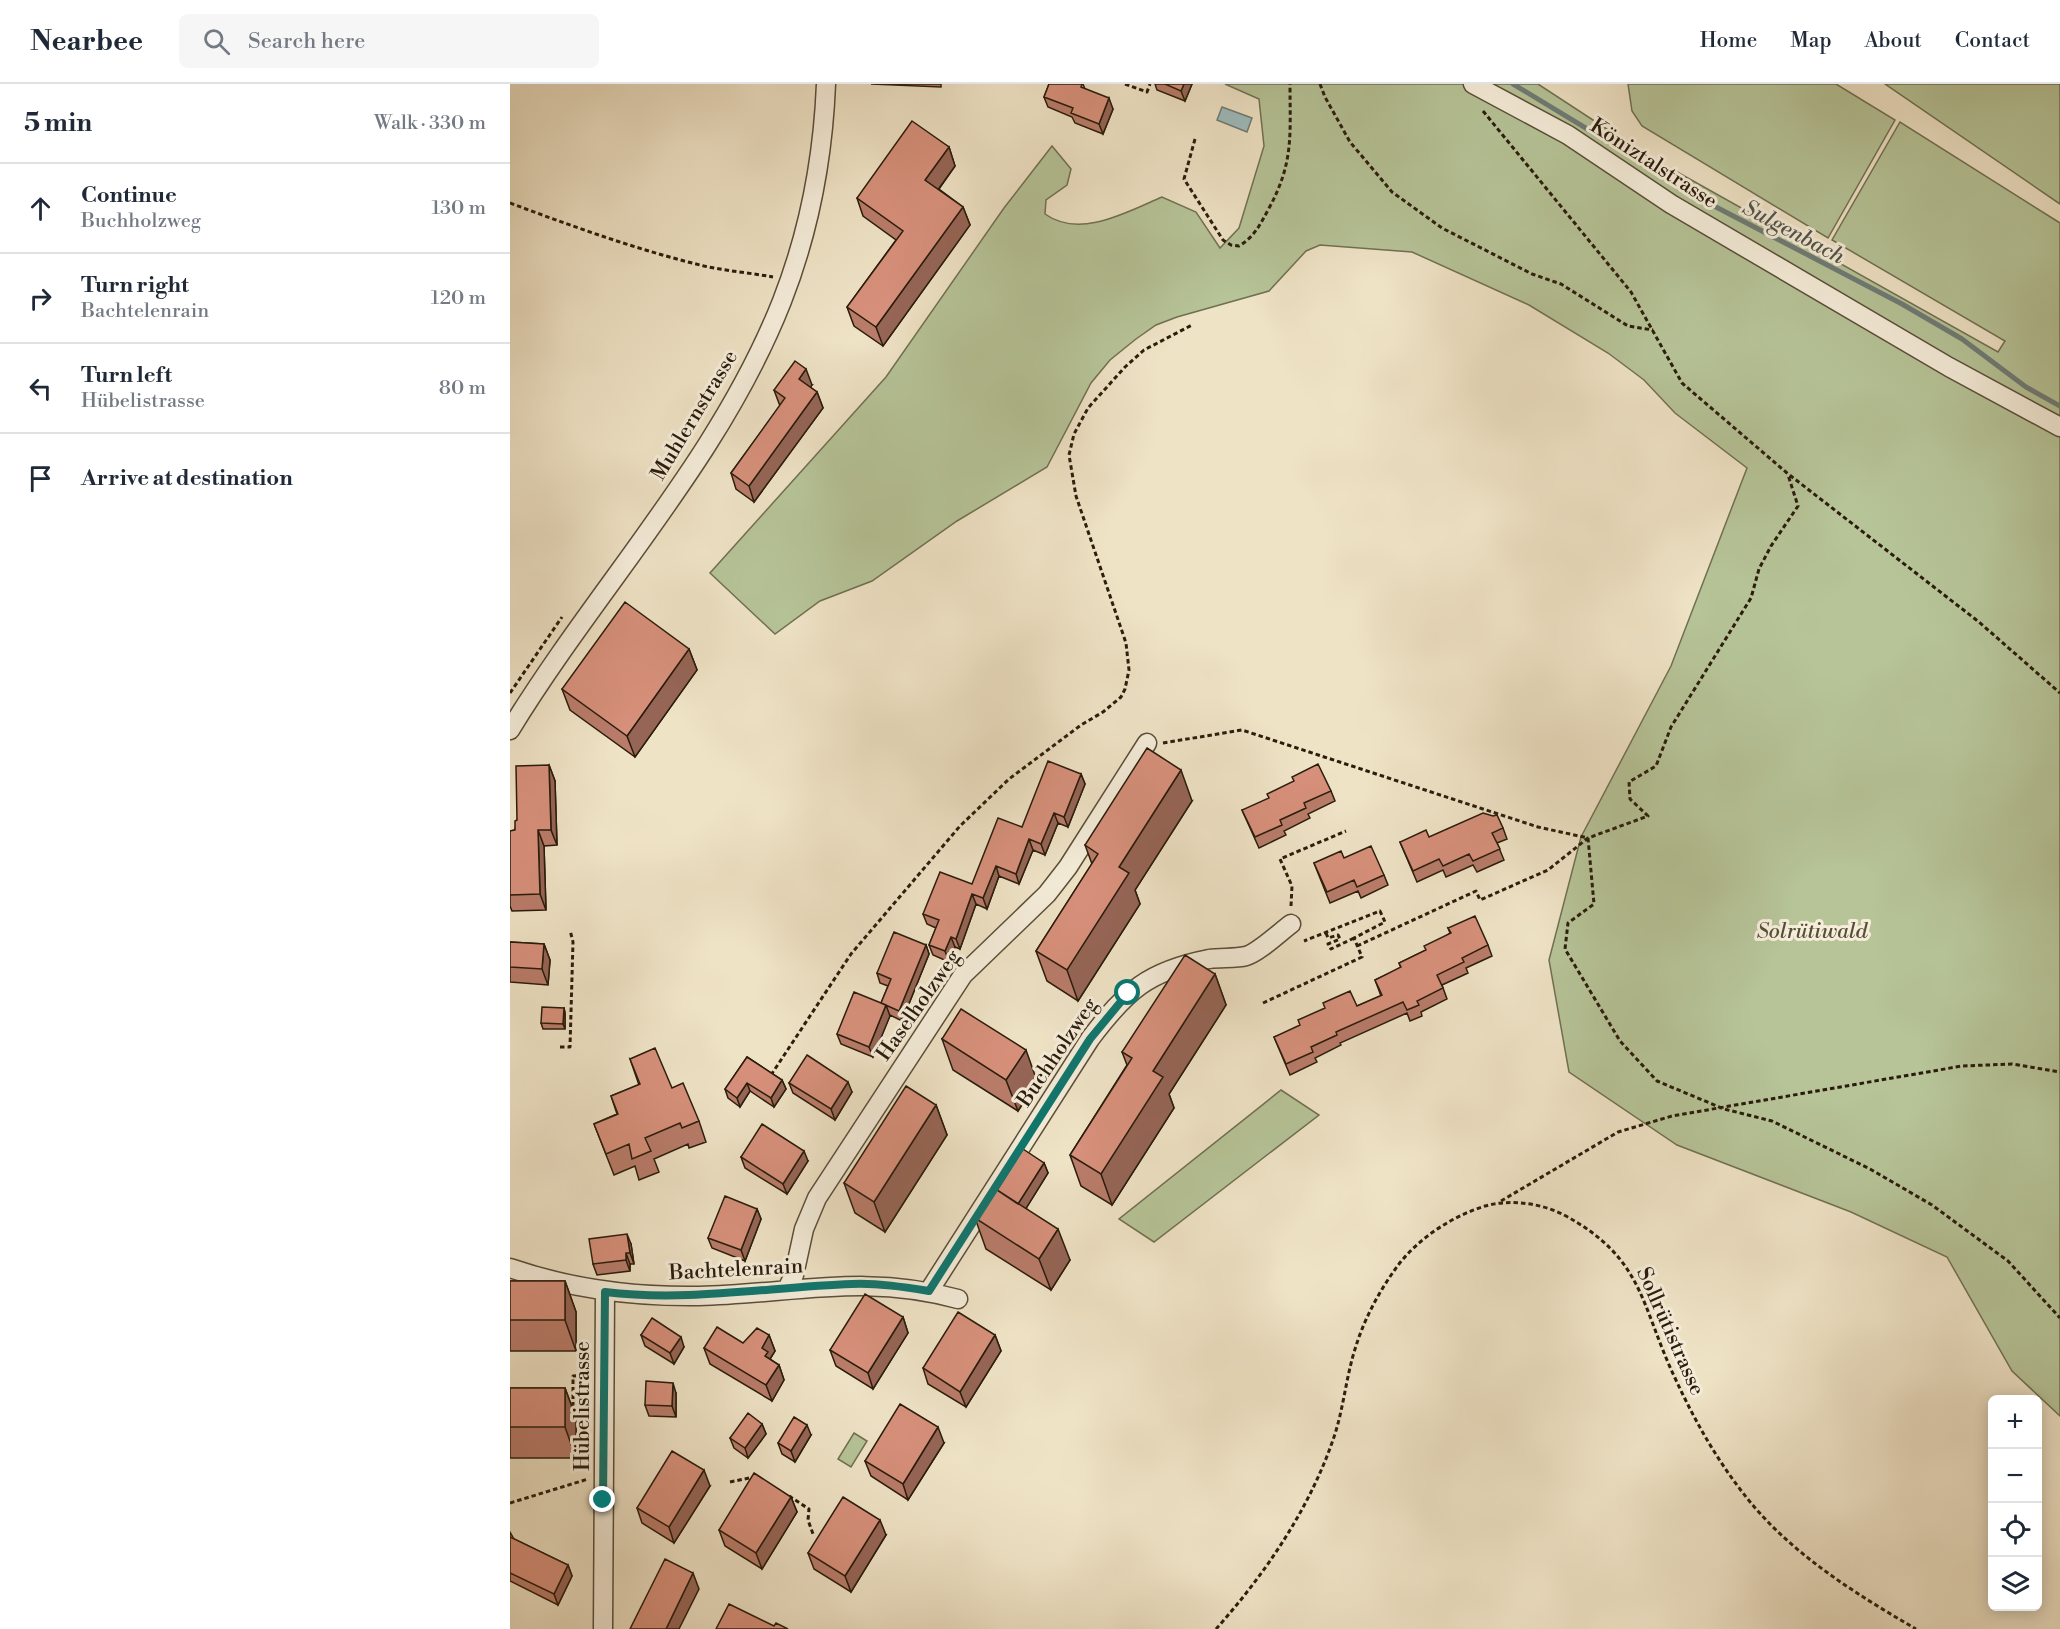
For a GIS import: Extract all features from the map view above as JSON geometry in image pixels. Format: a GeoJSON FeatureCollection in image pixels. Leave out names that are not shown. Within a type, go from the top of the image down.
{"type":"FeatureCollection","features":[{"type":"Feature","properties":{"kind":"street","name":"Muhlernstrasse"},"geometry":{"type":"LineString","coordinates":[[510,730],[551,664],[693,465],[731,404],[771,326],[796,261],[814,193],[824,123],[826,84]]}},
{"type":"Feature","properties":{"kind":"street","name":"Köniztalstrasse"},"geometry":{"type":"LineString","coordinates":[[1473,84],[1568,135],[1671,204],[1949,367],[2060,427]]}},
{"type":"Feature","properties":{"kind":"street","name":"Haselholzweg"},"geometry":{"type":"LineString","coordinates":[[787,1289],[794,1275],[804,1229],[817,1198],[913,1047],[963,975],[1047,894],[1068,867],[1147,743]]}},
{"type":"Feature","properties":{"kind":"street","name":"Buchholzweg"},"geometry":{"type":"LineString","coordinates":[[929,1291],[1084,1048],[1118,1002],[1139,985],[1163,972],[1212,959],[1247,956],[1291,924]]}},
{"type":"Feature","properties":{"kind":"street","name":"Bachtelenrain"},"geometry":{"type":"LineString","coordinates":[[512,1269],[605,1292],[635,1296],[700,1296],[853,1284],[929,1291],[958,1299]]}},
{"type":"Feature","properties":{"kind":"street","name":"Hübelistrasse"},"geometry":{"type":"LineString","coordinates":[[603,1629],[605,1292]]}},
{"type":"Feature","properties":{"kind":"path"},"geometry":{"type":"LineString","coordinates":[[1125,84],[1147,92],[1150,84]]}},
{"type":"Feature","properties":{"kind":"path"},"geometry":{"type":"LineString","coordinates":[[1196,139],[1184,179],[1223,240],[1231,245],[1239,246],[1255,233],[1284,177],[1290,144],[1290,84]]}},
{"type":"Feature","properties":{"kind":"path"},"geometry":{"type":"LineString","coordinates":[[1320,84],[1324,97],[1350,142],[1392,192],[1442,228],[1532,274],[1562,284],[1628,326],[1653,330]]}},
{"type":"Feature","properties":{"kind":"path"},"geometry":{"type":"LineString","coordinates":[[1479,105],[1630,292],[1682,383],[1787,473],[1979,622],[2060,693]]}},
{"type":"Feature","properties":{"kind":"path"},"geometry":{"type":"LineString","coordinates":[[510,203],[617,242],[662,255],[707,267],[776,277],[772,288]]}},
{"type":"Feature","properties":{"kind":"path"},"geometry":{"type":"LineString","coordinates":[[767,1081],[851,954],[960,826],[1009,779],[1121,697],[1129,670],[1126,643],[1076,496],[1070,455],[1074,434],[1088,408],[1118,373],[1144,350],[1192,326]]}},
{"type":"Feature","properties":{"kind":"path"},"geometry":{"type":"LineString","coordinates":[[1358,946],[1476,891],[1480,900],[1548,870],[1588,838],[1648,816],[1630,799],[1629,782],[1656,766],[1671,727],[1751,598],[1759,569],[1771,546],[1798,506],[1787,473]]}},
{"type":"Feature","properties":{"kind":"path"},"geometry":{"type":"LineString","coordinates":[[510,693],[564,615]]}},
{"type":"Feature","properties":{"kind":"path"},"geometry":{"type":"LineString","coordinates":[[1147,743],[1159,744],[1242,730],[1538,827],[1588,838]]}},
{"type":"Feature","properties":{"kind":"path"},"geometry":{"type":"LineString","coordinates":[[1292,886],[1280,859],[1346,831]]}},
{"type":"Feature","properties":{"kind":"path"},"geometry":{"type":"LineString","coordinates":[[1588,838],[1594,904],[1568,923],[1565,950],[1620,1041],[1657,1082],[1724,1109],[1772,1121],[1870,1169],[1932,1204],[2008,1262],[2060,1318]]}},
{"type":"Feature","properties":{"kind":"path"},"geometry":{"type":"LineString","coordinates":[[1304,941],[1380,911],[1386,922],[1331,949],[1328,944],[1340,939],[1338,935],[1328,938],[1326,933]]}},
{"type":"Feature","properties":{"kind":"path"},"geometry":{"type":"LineString","coordinates":[[560,1047],[570,1047],[573,942],[570,930]]}},
{"type":"Feature","properties":{"kind":"path"},"geometry":{"type":"LineString","coordinates":[[1263,1004],[1362,957],[1354,938]]}},
{"type":"Feature","properties":{"kind":"path"},"geometry":{"type":"LineString","coordinates":[[1500,1202],[1618,1132],[1672,1116],[1724,1109],[1962,1066],[2012,1064],[2060,1072]]}},
{"type":"Feature","properties":{"kind":"path","name":"Sollrütistrasse"},"geometry":{"type":"LineString","coordinates":[[1216,1629],[1266,1567],[1321,1473],[1335,1432],[1356,1344],[1378,1296],[1401,1262],[1421,1242],[1440,1228],[1474,1210],[1500,1202],[1533,1205],[1555,1211],[1606,1241],[1629,1270],[1641,1291],[1671,1370],[1696,1423],[1745,1496],[1778,1532],[1815,1561],[1870,1602],[1916,1629]]}},
{"type":"Feature","properties":{"kind":"path"},"geometry":{"type":"LineString","coordinates":[[563,1410],[573,1410],[573,1376],[604,1375]]}},
{"type":"Feature","properties":{"kind":"path"},"geometry":{"type":"LineString","coordinates":[[510,1503],[604,1474]]}},
{"type":"Feature","properties":{"kind":"path"},"geometry":{"type":"LineString","coordinates":[[730,1482],[753,1477],[760,1479]]}},
{"type":"Feature","properties":{"kind":"path"},"geometry":{"type":"LineString","coordinates":[[780,1493],[794,1498],[809,1509],[808,1520],[813,1534]]}},
{"type":"Feature","properties":{"kind":"green space","name":"Solrütiwald"},"geometry":{"type":"Polygon","coordinates":[[[1225,84],[1538,84],[1645,154],[1998,352],[2005,341],[1832,240],[1900,122],[2060,223],[2060,1416],[2042,1399],[2042,1395],[2038,1395],[2012,1371],[1947,1257],[1851,1212],[1677,1145],[1569,1072],[1549,960],[1581,837],[1671,666],[1747,468],[1675,413],[1644,380],[1608,353],[1529,305],[1412,252],[1320,245],[1306,251],[1269,291],[1177,317],[1156,325],[1136,339],[1110,360],[1091,383],[1047,467],[957,521],[872,581],[820,601],[775,634],[710,573],[886,377],[1004,208],[1052,146],[1071,169],[1067,185],[1046,200],[1045,214],[1059,221],[1088,224],[1119,216],[1162,197],[1196,212],[1220,248],[1239,228],[1264,146],[1259,99],[1225,84]]]}},
{"type":"Feature","properties":{"kind":"green space"},"geometry":{"type":"Polygon","coordinates":[[[1628,84],[1836,84],[1895,120],[1828,238],[1642,126],[1632,111],[1628,84]]]}},
{"type":"Feature","properties":{"kind":"green space"},"geometry":{"type":"Polygon","coordinates":[[[1885,84],[2060,84],[2060,204],[1885,84]]]}},
{"type":"Feature","properties":{"kind":"green space"},"geometry":{"type":"Polygon","coordinates":[[[1281,1090],[1319,1115],[1154,1242],[1119,1219],[1281,1090]]]}},
{"type":"Feature","properties":{"kind":"green space"},"geometry":{"type":"Polygon","coordinates":[[[854,1433],[867,1441],[851,1467],[838,1459],[854,1433]]]}},
{"type":"Feature","properties":{"kind":"water"},"geometry":{"type":"Polygon","coordinates":[[[1222,107],[1252,118],[1247,132],[1217,120],[1222,107]]]}},
{"type":"Feature","properties":{"kind":"building"},"geometry":{"type":"Polygon","coordinates":[[[1049,84],[1082,84],[1081,87],[1109,98],[1099,124],[1071,113],[1073,108],[1044,97],[1049,84]]]}},
{"type":"Feature","properties":{"kind":"building"},"geometry":{"type":"Polygon","coordinates":[[[1165,84],[1184,84],[1181,91],[1165,84]]]}},
{"type":"Feature","properties":{"kind":"building"},"geometry":{"type":"Polygon","coordinates":[[[912,121],[949,147],[925,180],[963,207],[876,327],[847,307],[903,231],[857,198],[912,121]]]}},
{"type":"Feature","properties":{"kind":"building"},"geometry":{"type":"Polygon","coordinates":[[[795,361],[806,369],[799,379],[817,392],[749,486],[731,473],[785,398],[774,390],[795,361]]]}},
{"type":"Feature","properties":{"kind":"building"},"geometry":{"type":"Polygon","coordinates":[[[625,602],[689,649],[627,736],[562,689],[625,602]]]}},
{"type":"Feature","properties":{"kind":"building"},"geometry":{"type":"Polygon","coordinates":[[[1147,748],[1181,770],[1119,867],[1129,873],[1067,970],[1036,951],[1098,854],[1085,845],[1147,748]]]}},
{"type":"Feature","properties":{"kind":"building"},"geometry":{"type":"Polygon","coordinates":[[[1048,761],[1081,774],[1064,817],[1054,813],[1041,844],[1029,839],[1016,874],[996,866],[983,898],[972,894],[956,939],[951,937],[945,951],[929,945],[939,920],[923,914],[940,872],[972,884],[998,818],[1022,827],[1048,761]]]}},
{"type":"Feature","properties":{"kind":"building"},"geometry":{"type":"Polygon","coordinates":[[[1318,764],[1331,791],[1304,803],[1306,808],[1280,820],[1282,825],[1255,837],[1242,810],[1269,798],[1267,794],[1294,781],[1292,777],[1318,764]]]}},
{"type":"Feature","properties":{"kind":"building"},"geometry":{"type":"Polygon","coordinates":[[[549,765],[551,830],[538,830],[540,894],[510,895],[510,831],[515,830],[517,820],[516,766],[549,765]]]}},
{"type":"Feature","properties":{"kind":"building"},"geometry":{"type":"Polygon","coordinates":[[[1483,813],[1497,815],[1503,828],[1492,833],[1500,849],[1473,861],[1469,854],[1443,866],[1439,859],[1413,871],[1400,842],[1426,830],[1429,837],[1483,813]]]}},
{"type":"Feature","properties":{"kind":"building"},"geometry":{"type":"Polygon","coordinates":[[[1371,846],[1384,875],[1357,887],[1354,880],[1327,892],[1314,863],[1341,851],[1344,858],[1371,846]]]}},
{"type":"Feature","properties":{"kind":"building"},"geometry":{"type":"Polygon","coordinates":[[[1475,916],[1488,945],[1462,958],[1464,962],[1437,975],[1443,988],[1417,1001],[1419,1005],[1407,1010],[1403,1002],[1336,1032],[1337,1035],[1311,1047],[1313,1052],[1286,1064],[1274,1037],[1300,1025],[1298,1020],[1325,1008],[1323,1003],[1350,991],[1357,1006],[1382,995],[1375,980],[1401,967],[1399,963],[1426,950],[1424,946],[1451,933],[1448,928],[1475,916]]]}},
{"type":"Feature","properties":{"kind":"building"},"geometry":{"type":"Polygon","coordinates":[[[894,932],[926,945],[899,1011],[881,1003],[891,979],[877,973],[894,932]]]}},
{"type":"Feature","properties":{"kind":"building"},"geometry":{"type":"Polygon","coordinates":[[[510,942],[544,944],[542,969],[510,967],[510,942]]]}},
{"type":"Feature","properties":{"kind":"building"},"geometry":{"type":"Polygon","coordinates":[[[1185,955],[1215,974],[1153,1071],[1163,1077],[1101,1174],[1070,1155],[1132,1058],[1122,1052],[1185,955]]]}},
{"type":"Feature","properties":{"kind":"building"},"geometry":{"type":"Polygon","coordinates":[[[854,992],[886,1005],[869,1047],[837,1034],[854,992]]]}},
{"type":"Feature","properties":{"kind":"building"},"geometry":{"type":"Polygon","coordinates":[[[542,1007],[564,1008],[563,1024],[541,1023],[542,1007]]]}},
{"type":"Feature","properties":{"kind":"building"},"geometry":{"type":"Polygon","coordinates":[[[961,1009],[1026,1050],[1006,1080],[942,1039],[961,1009]]]}},
{"type":"Feature","properties":{"kind":"building"},"geometry":{"type":"Polygon","coordinates":[[[655,1048],[672,1088],[683,1083],[699,1121],[682,1128],[680,1123],[645,1138],[651,1151],[632,1159],[629,1144],[606,1154],[594,1124],[618,1114],[611,1096],[640,1084],[630,1059],[655,1048]]]}},
{"type":"Feature","properties":{"kind":"building"},"geometry":{"type":"Polygon","coordinates":[[[807,1055],[848,1082],[831,1109],[789,1083],[807,1055]]]}},
{"type":"Feature","properties":{"kind":"building"},"geometry":{"type":"Polygon","coordinates":[[[747,1057],[782,1080],[771,1098],[747,1083],[737,1098],[725,1089],[747,1057]]]}},
{"type":"Feature","properties":{"kind":"building"},"geometry":{"type":"Polygon","coordinates":[[[906,1086],[936,1105],[874,1202],[844,1183],[906,1086]]]}},
{"type":"Feature","properties":{"kind":"building"},"geometry":{"type":"Polygon","coordinates":[[[762,1124],[804,1151],[783,1184],[741,1157],[762,1124]]]}},
{"type":"Feature","properties":{"kind":"building"},"geometry":{"type":"Polygon","coordinates":[[[1023,1149],[1044,1163],[1018,1204],[997,1190],[1023,1149]]]}},
{"type":"Feature","properties":{"kind":"building"},"geometry":{"type":"Polygon","coordinates":[[[994,1188],[1058,1229],[1039,1259],[975,1218],[994,1188]]]}},
{"type":"Feature","properties":{"kind":"building"},"geometry":{"type":"Polygon","coordinates":[[[725,1196],[757,1209],[741,1250],[708,1238],[725,1196]]]}},
{"type":"Feature","properties":{"kind":"building"},"geometry":{"type":"Polygon","coordinates":[[[627,1234],[630,1253],[626,1253],[626,1260],[593,1264],[589,1239],[627,1234]]]}},
{"type":"Feature","properties":{"kind":"building"},"geometry":{"type":"Polygon","coordinates":[[[510,1281],[565,1281],[565,1320],[510,1320],[510,1281]]]}},
{"type":"Feature","properties":{"kind":"building"},"geometry":{"type":"Polygon","coordinates":[[[865,1294],[903,1317],[868,1373],[830,1350],[865,1294]]]}},
{"type":"Feature","properties":{"kind":"building"},"geometry":{"type":"Polygon","coordinates":[[[958,1312],[995,1335],[960,1392],[923,1368],[958,1312]]]}},
{"type":"Feature","properties":{"kind":"building"},"geometry":{"type":"Polygon","coordinates":[[[652,1318],[681,1337],[670,1353],[641,1335],[652,1318]]]}},
{"type":"Feature","properties":{"kind":"building"},"geometry":{"type":"Polygon","coordinates":[[[717,1327],[743,1343],[757,1328],[769,1335],[762,1348],[768,1352],[765,1356],[779,1365],[766,1385],[704,1348],[717,1327]]]}},
{"type":"Feature","properties":{"kind":"building"},"geometry":{"type":"Polygon","coordinates":[[[646,1381],[673,1383],[672,1406],[645,1405],[646,1381]]]}},
{"type":"Feature","properties":{"kind":"building"},"geometry":{"type":"Polygon","coordinates":[[[510,1388],[565,1388],[565,1427],[510,1427],[510,1388]]]}},
{"type":"Feature","properties":{"kind":"building"},"geometry":{"type":"Polygon","coordinates":[[[900,1404],[938,1427],[903,1484],[865,1461],[900,1404]]]}},
{"type":"Feature","properties":{"kind":"building"},"geometry":{"type":"Polygon","coordinates":[[[748,1413],[762,1424],[745,1448],[730,1438],[748,1413]]]}},
{"type":"Feature","properties":{"kind":"building"},"geometry":{"type":"Polygon","coordinates":[[[794,1417],[807,1425],[791,1451],[778,1443],[794,1417]]]}},
{"type":"Feature","properties":{"kind":"building"},"geometry":{"type":"Polygon","coordinates":[[[672,1451],[704,1470],[669,1527],[637,1508],[672,1451]]]}},
{"type":"Feature","properties":{"kind":"building"},"geometry":{"type":"Polygon","coordinates":[[[754,1473],[791,1497],[756,1553],[719,1530],[754,1473]]]}},
{"type":"Feature","properties":{"kind":"building"},"geometry":{"type":"Polygon","coordinates":[[[843,1497],[880,1520],[845,1576],[808,1553],[843,1497]]]}},
{"type":"Feature","properties":{"kind":"building"},"geometry":{"type":"Polygon","coordinates":[[[510,1537],[568,1565],[554,1594],[510,1573],[510,1537]]]}},
{"type":"Feature","properties":{"kind":"building"},"geometry":{"type":"Polygon","coordinates":[[[665,1559],[693,1573],[666,1629],[630,1629],[665,1559]]]}},
{"type":"Feature","properties":{"kind":"building"},"geometry":{"type":"Polygon","coordinates":[[[729,1604],[774,1626],[776,1623],[788,1629],[716,1629],[729,1604]]]}},
{"type":"Feature","properties":{"kind":"waterway","name":"Sulgenbach"},"geometry":{"type":"LineString","coordinates":[[1513,84],[1716,207],[1902,304],[1962,339],[2026,387],[2060,406]]}},
{"type":"Feature","properties":{"kind":"route"},"geometry":{"type":"LineString","coordinates":[[603,1500],[605,1292],[635,1296],[700,1296],[853,1284],[929,1291],[1090,1039],[1118,1002],[1128,993]]}}]}
